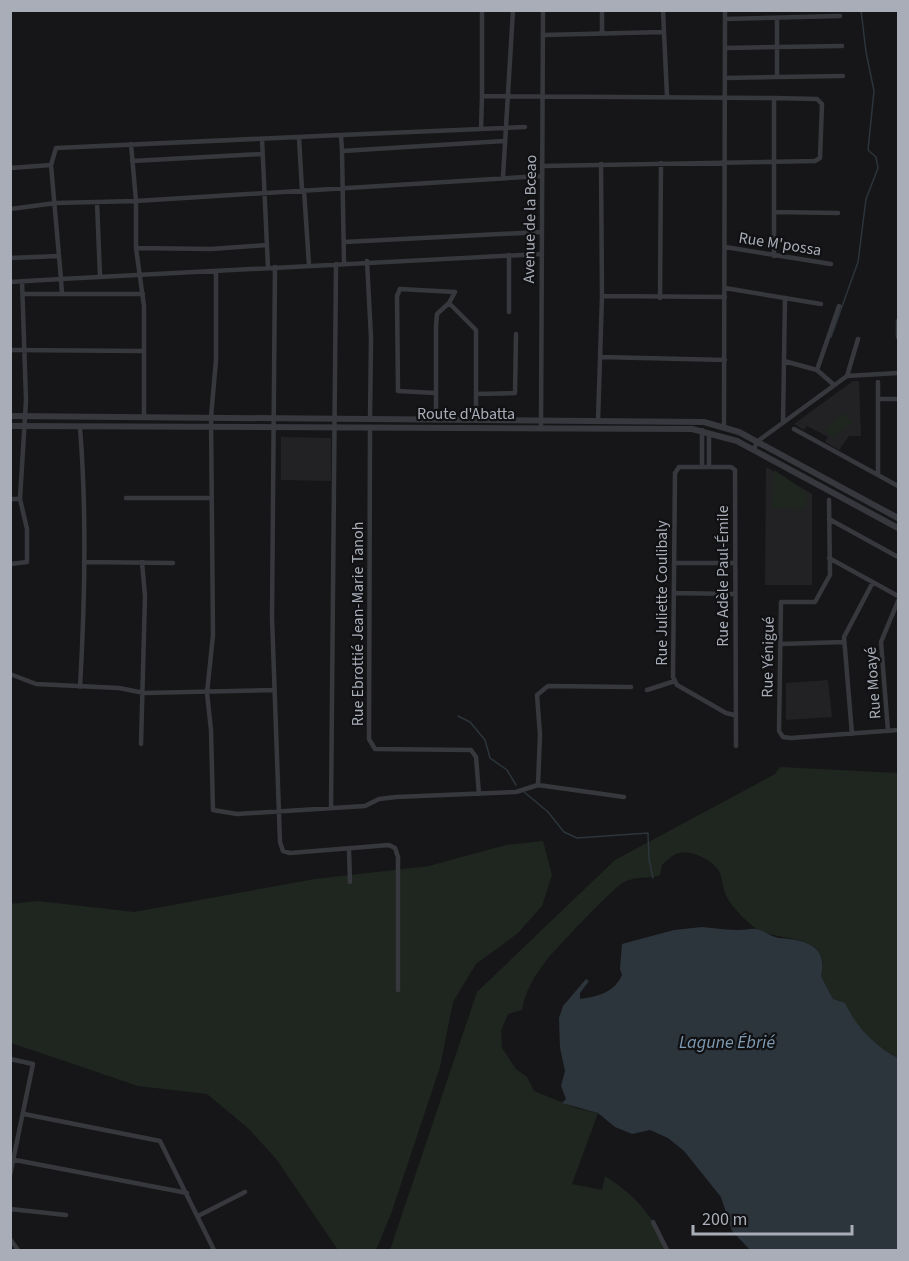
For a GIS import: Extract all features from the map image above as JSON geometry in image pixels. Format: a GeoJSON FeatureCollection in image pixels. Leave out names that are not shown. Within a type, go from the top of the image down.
{"type":"FeatureCollection","features":[{"type":"Feature","properties":{"kind":"street"},"geometry":{"type":"LineString","coordinates":[[481,129],[482,10]]}},
{"type":"Feature","properties":{"kind":"street"},"geometry":{"type":"LineString","coordinates":[[503,177],[513,10]]}},
{"type":"Feature","properties":{"kind":"street","name":"Avenue de la Bceao"},"geometry":{"type":"LineString","coordinates":[[541,424],[543,10]]}},
{"type":"Feature","properties":{"kind":"street"},"geometry":{"type":"LineString","coordinates":[[602,10],[602,33]]}},
{"type":"Feature","properties":{"kind":"street"},"geometry":{"type":"LineString","coordinates":[[663,10],[667,96]]}},
{"type":"Feature","properties":{"kind":"street"},"geometry":{"type":"LineString","coordinates":[[724,10],[724,426]]}},
{"type":"Feature","properties":{"kind":"street"},"geometry":{"type":"LineString","coordinates":[[725,19],[840,16]]}},
{"type":"Feature","properties":{"kind":"street"},"geometry":{"type":"LineString","coordinates":[[777,18],[777,77]]}},
{"type":"Feature","properties":{"kind":"street"},"geometry":{"type":"LineString","coordinates":[[543,34],[664,32]]}},
{"type":"Feature","properties":{"kind":"street"},"geometry":{"type":"LineString","coordinates":[[725,48],[842,46]]}},
{"type":"Feature","properties":{"kind":"street"},"geometry":{"type":"LineString","coordinates":[[725,78],[843,76]]}},
{"type":"Feature","properties":{"kind":"street"},"geometry":{"type":"LineString","coordinates":[[482,96],[667,96],[820,101],[822,126],[820,158],[815,161],[543,166]]}},
{"type":"Feature","properties":{"kind":"street"},"geometry":{"type":"LineString","coordinates":[[774,98],[774,256]]}},
{"type":"Feature","properties":{"kind":"street"},"geometry":{"type":"LineString","coordinates":[[62,294],[51,165],[56,148],[525,127]]}},
{"type":"Feature","properties":{"kind":"street"},"geometry":{"type":"LineString","coordinates":[[340,135],[344,263]]}},
{"type":"Feature","properties":{"kind":"street"},"geometry":{"type":"LineString","coordinates":[[299,138],[309,265]]}},
{"type":"Feature","properties":{"kind":"street"},"geometry":{"type":"LineString","coordinates":[[262,139],[268,268]]}},
{"type":"Feature","properties":{"kind":"street"},"geometry":{"type":"LineString","coordinates":[[342,151],[504,141]]}},
{"type":"Feature","properties":{"kind":"street"},"geometry":{"type":"LineString","coordinates":[[131,144],[136,201],[136,248],[143,294],[144,417]]}},
{"type":"Feature","properties":{"kind":"street"},"geometry":{"type":"LineString","coordinates":[[132,161],[262,154]]}},
{"type":"Feature","properties":{"kind":"street"},"geometry":{"type":"LineString","coordinates":[[660,298],[661,163]]}},
{"type":"Feature","properties":{"kind":"street"},"geometry":{"type":"LineString","coordinates":[[598,421],[602,296],[601,164]]}},
{"type":"Feature","properties":{"kind":"street"},"geometry":{"type":"LineString","coordinates":[[10,168],[51,165]]}},
{"type":"Feature","properties":{"kind":"street"},"geometry":{"type":"LineString","coordinates":[[10,209],[56,203],[136,201],[542,176]]}},
{"type":"Feature","properties":{"kind":"street"},"geometry":{"type":"LineString","coordinates":[[97,202],[100,276]]}},
{"type":"Feature","properties":{"kind":"street"},"geometry":{"type":"LineString","coordinates":[[774,212],[838,213]]}},
{"type":"Feature","properties":{"kind":"street"},"geometry":{"type":"LineString","coordinates":[[344,242],[541,232]]}},
{"type":"Feature","properties":{"kind":"street"},"geometry":{"type":"LineString","coordinates":[[136,248],[211,249],[267,245]]}},
{"type":"Feature","properties":{"kind":"street","name":"Rue M'possa"},"geometry":{"type":"LineString","coordinates":[[725,247],[831,264]]}},
{"type":"Feature","properties":{"kind":"street"},"geometry":{"type":"LineString","coordinates":[[10,282],[367,261],[541,254]]}},
{"type":"Feature","properties":{"kind":"street"},"geometry":{"type":"LineString","coordinates":[[509,255],[509,312]]}},
{"type":"Feature","properties":{"kind":"street"},"geometry":{"type":"LineString","coordinates":[[10,258],[59,256]]}},
{"type":"Feature","properties":{"kind":"street"},"geometry":{"type":"LineString","coordinates":[[367,261],[371,338],[370,419]]}},
{"type":"Feature","properties":{"kind":"street"},"geometry":{"type":"LineString","coordinates":[[332,808],[333,418],[336,264]]}},
{"type":"Feature","properties":{"kind":"street"},"geometry":{"type":"LineString","coordinates":[[275,267],[276,417],[272,618],[277,810],[283,851],[349,850],[389,845],[395,848],[398,857],[398,990]]}},
{"type":"Feature","properties":{"kind":"street"},"geometry":{"type":"LineString","coordinates":[[216,271],[216,360],[211,417],[210,498],[213,635],[207,693],[211,730],[213,810],[237,814],[365,806],[379,800],[396,797],[516,792],[538,785],[624,797]]}},
{"type":"Feature","properties":{"kind":"street"},"geometry":{"type":"LineString","coordinates":[[10,564],[27,562],[27,529],[21,499],[25,416],[22,281]]}},
{"type":"Feature","properties":{"kind":"street"},"geometry":{"type":"LineString","coordinates":[[725,288],[821,304]]}},
{"type":"Feature","properties":{"kind":"street"},"geometry":{"type":"LineString","coordinates":[[436,393],[398,391],[397,296],[400,290],[452,290],[455,294],[439,311],[435,319],[436,393],[436,418]]}},
{"type":"Feature","properties":{"kind":"street"},"geometry":{"type":"LineString","coordinates":[[23,294],[143,294]]}},
{"type":"Feature","properties":{"kind":"street"},"geometry":{"type":"LineString","coordinates":[[602,296],[725,297]]}},
{"type":"Feature","properties":{"kind":"street"},"geometry":{"type":"LineString","coordinates":[[783,422],[785,298]]}},
{"type":"Feature","properties":{"kind":"street"},"geometry":{"type":"LineString","coordinates":[[449,303],[476,330],[476,418]]}},
{"type":"Feature","properties":{"kind":"street"},"geometry":{"type":"LineString","coordinates":[[817,370],[839,306]]}},
{"type":"Feature","properties":{"kind":"street"},"geometry":{"type":"LineString","coordinates":[[898,321],[898,337]]}},
{"type":"Feature","properties":{"kind":"street"},"geometry":{"type":"LineString","coordinates":[[476,394],[515,393],[516,334]]}},
{"type":"Feature","properties":{"kind":"street"},"geometry":{"type":"LineString","coordinates":[[847,376],[858,339]]}},
{"type":"Feature","properties":{"kind":"street"},"geometry":{"type":"LineString","coordinates":[[10,350],[143,351]]}},
{"type":"Feature","properties":{"kind":"street"},"geometry":{"type":"LineString","coordinates":[[601,357],[725,360]]}},
{"type":"Feature","properties":{"kind":"street"},"geometry":{"type":"LineString","coordinates":[[784,361],[817,370],[833,384]]}},
{"type":"Feature","properties":{"kind":"street"},"geometry":{"type":"LineString","coordinates":[[753,450],[758,441],[847,376],[898,373]]}},
{"type":"Feature","properties":{"kind":"street"},"geometry":{"type":"LineString","coordinates":[[878,382],[878,474]]}},
{"type":"Feature","properties":{"kind":"street"},"geometry":{"type":"LineString","coordinates":[[878,399],[898,399]]}},
{"type":"Feature","properties":{"kind":"street","name":"Route d'Abatta"},"geometry":{"type":"LineString","coordinates":[[10,416],[476,418],[541,424],[705,430],[727,436],[898,528]]}},
{"type":"Feature","properties":{"kind":"street","name":"Route d'Abatta"},"geometry":{"type":"LineString","coordinates":[[10,426],[80,428],[370,427],[674,420],[724,426],[758,441],[898,518]]}},
{"type":"Feature","properties":{"kind":"street","name":"Rue Ebrottié Jean-Marie Tanoh"},"geometry":{"type":"LineString","coordinates":[[370,427],[369,740],[375,749],[471,750],[476,758],[479,794]]}},
{"type":"Feature","properties":{"kind":"street"},"geometry":{"type":"LineString","coordinates":[[80,428],[84,562],[80,687]]}},
{"type":"Feature","properties":{"kind":"street"},"geometry":{"type":"LineString","coordinates":[[794,429],[898,486]]}},
{"type":"Feature","properties":{"kind":"street"},"geometry":{"type":"LineString","coordinates":[[705,430],[709,466]]}},
{"type":"Feature","properties":{"kind":"street"},"geometry":{"type":"LineString","coordinates":[[702,466],[705,430]]}},
{"type":"Feature","properties":{"kind":"street","name":"Rue Juliette Coulibaly"},"geometry":{"type":"LineString","coordinates":[[709,466],[676,469],[675,681],[726,713],[734,715]]}},
{"type":"Feature","properties":{"kind":"street","name":"Rue Adèle Paul-Émile"},"geometry":{"type":"LineString","coordinates":[[709,466],[731,467],[735,470],[734,715],[736,746]]}},
{"type":"Feature","properties":{"kind":"street"},"geometry":{"type":"LineString","coordinates":[[126,498],[210,498]]}},
{"type":"Feature","properties":{"kind":"street"},"geometry":{"type":"LineString","coordinates":[[10,499],[21,499]]}},
{"type":"Feature","properties":{"kind":"street","name":"Rue Yénigué"},"geometry":{"type":"LineString","coordinates":[[829,500],[828,582],[815,602],[781,602],[779,731],[783,737],[898,730]]}},
{"type":"Feature","properties":{"kind":"street"},"geometry":{"type":"LineString","coordinates":[[829,519],[898,557]]}},
{"type":"Feature","properties":{"kind":"street","name":"Rue Moayé"},"geometry":{"type":"LineString","coordinates":[[829,558],[898,598],[881,642],[888,731]]}},
{"type":"Feature","properties":{"kind":"street"},"geometry":{"type":"LineString","coordinates":[[84,562],[174,563]]}},
{"type":"Feature","properties":{"kind":"street"},"geometry":{"type":"LineString","coordinates":[[141,744],[145,596],[142,562]]}},
{"type":"Feature","properties":{"kind":"street"},"geometry":{"type":"LineString","coordinates":[[674,563],[735,563]]}},
{"type":"Feature","properties":{"kind":"street"},"geometry":{"type":"LineString","coordinates":[[852,734],[844,642],[846,631],[873,582]]}},
{"type":"Feature","properties":{"kind":"street"},"geometry":{"type":"LineString","coordinates":[[674,593],[735,594]]}},
{"type":"Feature","properties":{"kind":"street"},"geometry":{"type":"LineString","coordinates":[[781,644],[844,642]]}},
{"type":"Feature","properties":{"kind":"street"},"geometry":{"type":"LineString","coordinates":[[10,674],[30,683],[119,688],[144,693],[274,690]]}},
{"type":"Feature","properties":{"kind":"street"},"geometry":{"type":"LineString","coordinates":[[647,690],[675,681]]}},
{"type":"Feature","properties":{"kind":"street"},"geometry":{"type":"LineString","coordinates":[[538,785],[539,691],[548,686],[631,687]]}},
{"type":"Feature","properties":{"kind":"street"},"geometry":{"type":"LineString","coordinates":[[349,850],[350,882]]}},
{"type":"Feature","properties":{"kind":"street"},"geometry":{"type":"LineString","coordinates":[[10,1059],[33,1064],[10,1175]]}},
{"type":"Feature","properties":{"kind":"street"},"geometry":{"type":"LineString","coordinates":[[24,1114],[160,1141],[214,1251]]}},
{"type":"Feature","properties":{"kind":"street"},"geometry":{"type":"LineString","coordinates":[[12,1160],[187,1193]]}},
{"type":"Feature","properties":{"kind":"street"},"geometry":{"type":"LineString","coordinates":[[198,1216],[245,1192]]}},
{"type":"Feature","properties":{"kind":"street"},"geometry":{"type":"LineString","coordinates":[[10,1209],[66,1215]]}},
{"type":"Feature","properties":{"kind":"street"},"geometry":{"type":"LineString","coordinates":[[653,1222],[667,1251]]}},
{"type":"Feature","properties":{"kind":"street"},"geometry":{"type":"LineString","coordinates":[[10,1239],[18,1251]]}},
{"type":"Feature","properties":{"kind":"shaded area"},"geometry":{"type":"Polygon","coordinates":[[[853,381],[859,381],[861,436],[849,436],[839,450],[825,442],[828,437],[807,426],[804,430],[794,424],[853,381]]]}},
{"type":"Feature","properties":{"kind":"shaded area"},"geometry":{"type":"Polygon","coordinates":[[[844,413],[852,423],[833,438],[825,429],[844,413]]]}},
{"type":"Feature","properties":{"kind":"shaded area"},"geometry":{"type":"Polygon","coordinates":[[[281,437],[331,438],[331,481],[281,480],[281,437]]]}},
{"type":"Feature","properties":{"kind":"shaded area"},"geometry":{"type":"Polygon","coordinates":[[[766,467],[812,494],[812,585],[765,585],[766,467]]]}},
{"type":"Feature","properties":{"kind":"shaded area"},"geometry":{"type":"Polygon","coordinates":[[[774,470],[807,492],[806,509],[772,508],[774,470]]]}},
{"type":"Feature","properties":{"kind":"shaded area"},"geometry":{"type":"Polygon","coordinates":[[[828,680],[832,717],[786,720],[786,683],[828,680]]]}},
{"type":"Feature","properties":{"kind":"shaded area"},"geometry":{"type":"Polygon","coordinates":[[[780,767],[898,773],[898,1058],[867,1035],[845,1004],[833,999],[821,976],[823,962],[819,952],[812,945],[757,929],[730,903],[720,873],[713,864],[694,854],[676,854],[662,865],[660,875],[624,882],[596,907],[543,965],[530,986],[522,1010],[508,1014],[501,1031],[502,1048],[516,1069],[527,1077],[534,1091],[576,1108],[598,1113],[572,1184],[602,1190],[605,1176],[627,1192],[643,1208],[669,1250],[390,1250],[477,992],[615,860],[775,774],[780,767]]]}},
{"type":"Feature","properties":{"kind":"shaded area"},"geometry":{"type":"Polygon","coordinates":[[[543,841],[552,875],[542,906],[518,933],[476,964],[453,1002],[440,1067],[391,1214],[376,1250],[338,1250],[277,1160],[249,1129],[207,1094],[138,1086],[11,1043],[10,904],[38,901],[134,912],[315,879],[429,866],[506,845],[543,841]]]}},
{"type":"Feature","properties":{"kind":"water","name":"Lagune Ébrié"},"geometry":{"type":"Polygon","coordinates":[[[702,927],[734,930],[757,929],[776,937],[805,942],[818,950],[822,965],[821,976],[833,999],[845,1003],[867,1035],[898,1058],[898,1250],[750,1250],[732,1231],[721,1197],[684,1151],[668,1138],[650,1130],[632,1134],[615,1127],[598,1113],[562,1103],[566,1099],[561,1086],[565,1071],[560,1048],[559,1018],[563,1006],[586,979],[589,981],[580,993],[580,999],[599,995],[615,986],[622,975],[620,969],[622,944],[674,930],[702,927]]]}},
{"type":"Feature","properties":{"kind":"waterway"},"geometry":{"type":"LineString","coordinates":[[831,337],[858,262],[866,199],[878,168],[876,157],[868,150],[874,91],[861,10]]}},
{"type":"Feature","properties":{"kind":"waterway"},"geometry":{"type":"LineString","coordinates":[[458,716],[470,722],[485,740],[490,758],[507,770],[516,785]]}},
{"type":"Feature","properties":{"kind":"waterway"},"geometry":{"type":"LineString","coordinates":[[523,791],[548,812],[564,832],[577,838],[648,833],[649,859],[653,878]]}}]}
